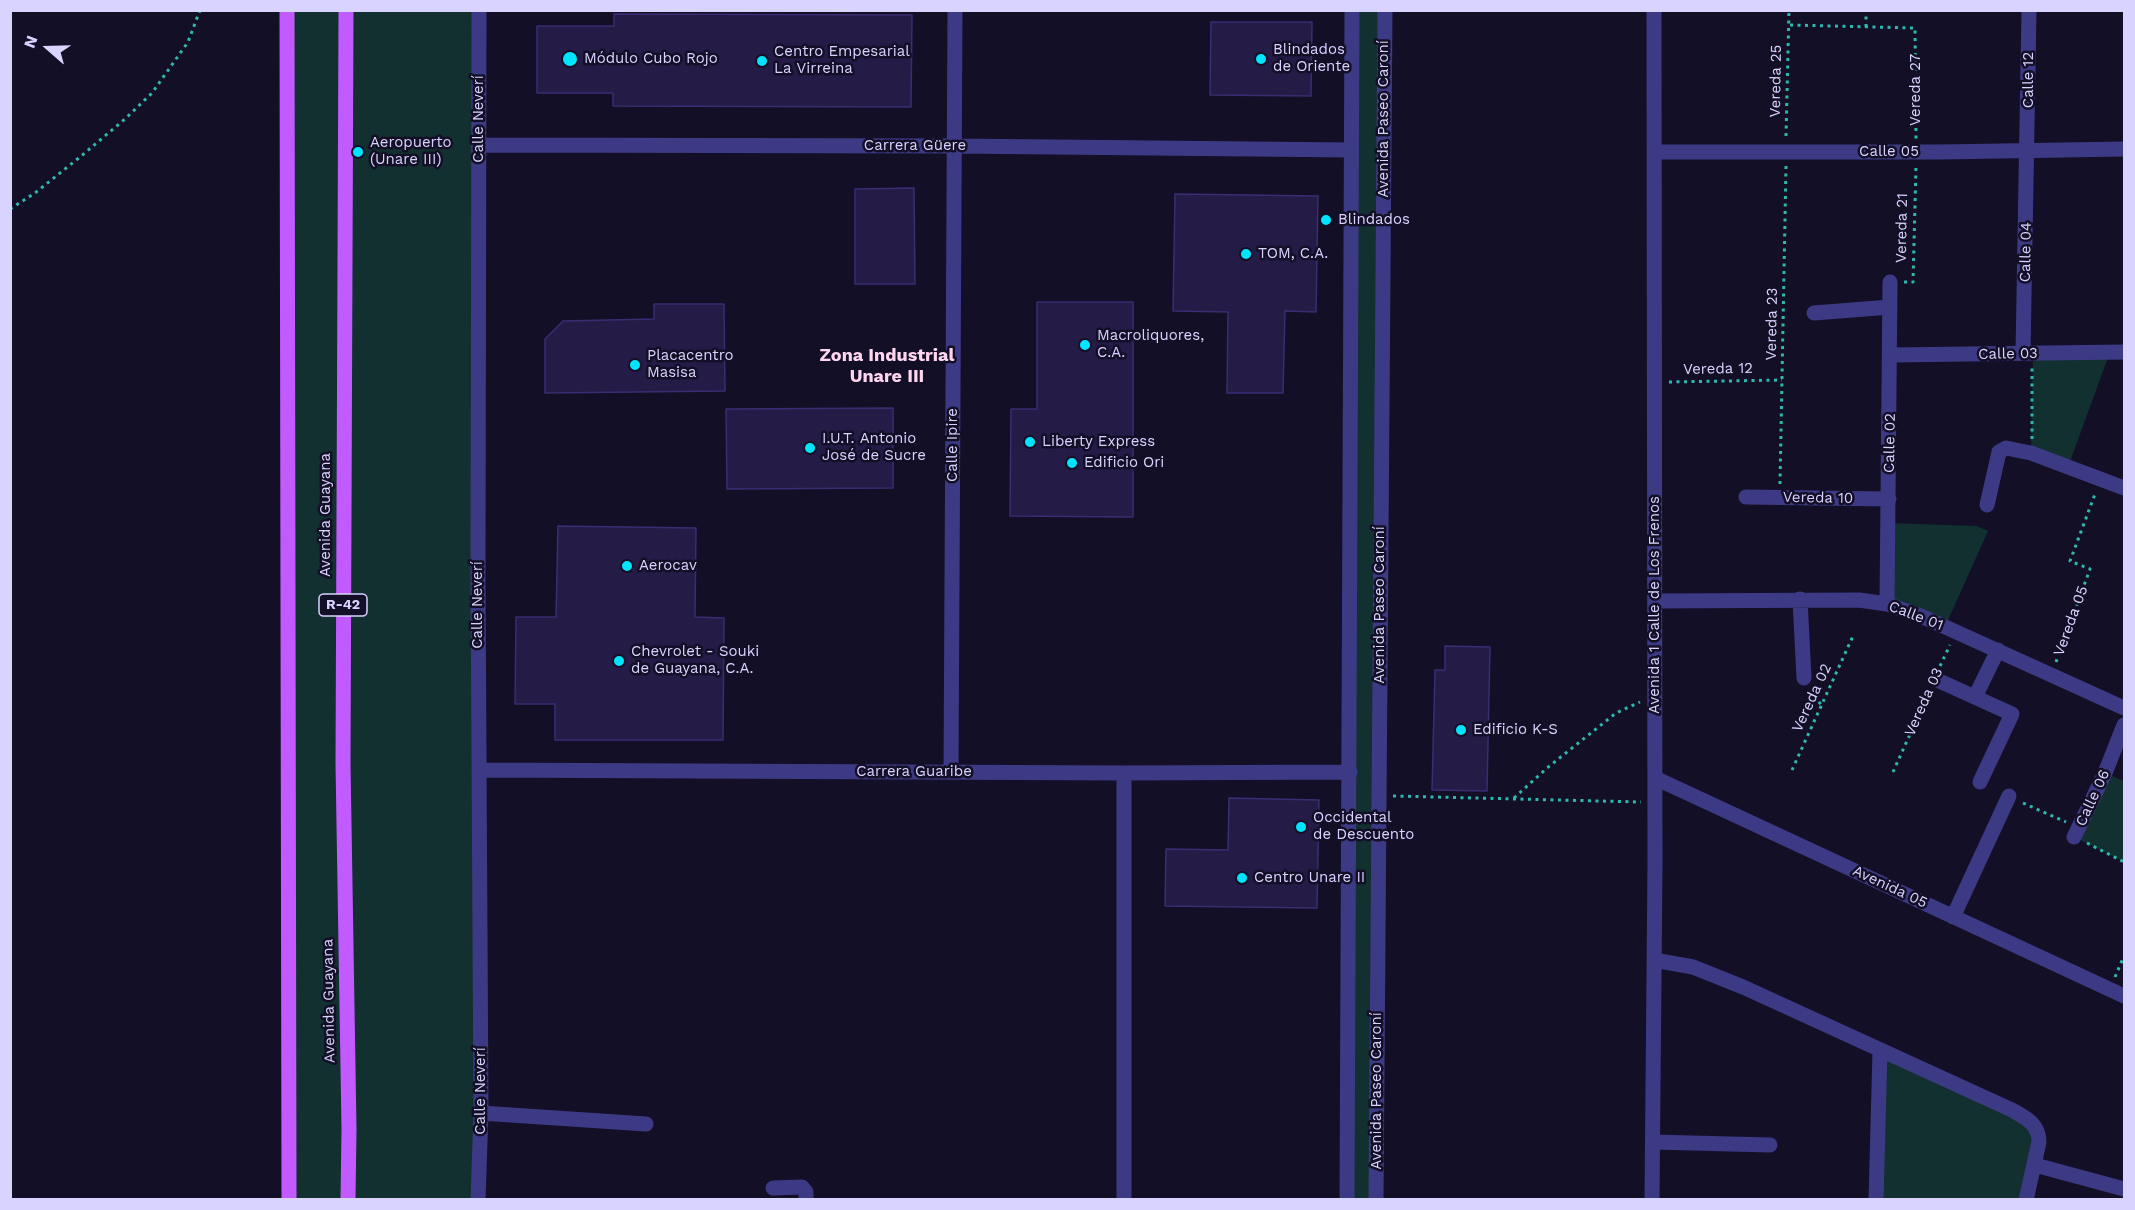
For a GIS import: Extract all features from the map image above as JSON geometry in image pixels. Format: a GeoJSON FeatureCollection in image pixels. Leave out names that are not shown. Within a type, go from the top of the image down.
{"type":"FeatureCollection","features":[{"type":"Feature","properties":{"kind":"main road"},"geometry":{"type":"LineString","coordinates":[[287,10],[288,1200]]}},
{"type":"Feature","properties":{"kind":"main road","name":"Avenida Guayana"},"geometry":{"type":"LineString","coordinates":[[346,10],[343,763],[349,1129],[348,1200]]}},
{"type":"Feature","properties":{"kind":"street","name":"Calle Neverí"},"geometry":{"type":"LineString","coordinates":[[478,1200],[481,1113],[479,10]]}},
{"type":"Feature","properties":{"kind":"street","name":"Calle Ipire"},"geometry":{"type":"LineString","coordinates":[[951,772],[955,10]]}},
{"type":"Feature","properties":{"kind":"street","name":"Avenida Paseo Caroní"},"geometry":{"type":"LineString","coordinates":[[1347,1200],[1352,10]]}},
{"type":"Feature","properties":{"kind":"street","name":"Avenida Paseo Caroní"},"geometry":{"type":"LineString","coordinates":[[1376,1200],[1385,10]]}},
{"type":"Feature","properties":{"kind":"street","name":"Avenida 1 Calle de Los Frenos"},"geometry":{"type":"LineString","coordinates":[[1652,1200],[1655,802],[1654,10]]}},
{"type":"Feature","properties":{"kind":"street","name":"Calle 12"},"geometry":{"type":"LineString","coordinates":[[2028,150],[2029,10]]}},
{"type":"Feature","properties":{"kind":"street","name":"Carrera Güere"},"geometry":{"type":"LineString","coordinates":[[478,145],[1351,150]]}},
{"type":"Feature","properties":{"kind":"street","name":"Calle 05"},"geometry":{"type":"LineString","coordinates":[[1654,152],[2124,149]]}},
{"type":"Feature","properties":{"kind":"street","name":"Calle 04"},"geometry":{"type":"LineString","coordinates":[[2028,150],[2028,353]]}},
{"type":"Feature","properties":{"kind":"street","name":"Calle 02"},"geometry":{"type":"LineString","coordinates":[[1887,604],[1890,282]]}},
{"type":"Feature","properties":{"kind":"street"},"geometry":{"type":"LineString","coordinates":[[1814,313],[1890,307]]}},
{"type":"Feature","properties":{"kind":"street","name":"Calle 03"},"geometry":{"type":"LineString","coordinates":[[1891,355],[2124,352]]}},
{"type":"Feature","properties":{"kind":"street"},"geometry":{"type":"LineString","coordinates":[[1987,505],[2000,452],[2006,448],[2031,453],[2124,488]]}},
{"type":"Feature","properties":{"kind":"street","name":"Vereda 10"},"geometry":{"type":"LineString","coordinates":[[1746,497],[1889,499]]}},
{"type":"Feature","properties":{"kind":"street"},"geometry":{"type":"LineString","coordinates":[[1800,600],[1804,678]]}},
{"type":"Feature","properties":{"kind":"street","name":"Calle 01"},"geometry":{"type":"LineString","coordinates":[[1655,601],[1859,600],[1887,604],[1998,650],[2124,708]]}},
{"type":"Feature","properties":{"kind":"street"},"geometry":{"type":"LineString","coordinates":[[1975,698],[1998,650]]}},
{"type":"Feature","properties":{"kind":"street"},"geometry":{"type":"LineString","coordinates":[[1935,679],[2012,714],[1980,782]]}},
{"type":"Feature","properties":{"kind":"street","name":"Calle 06"},"geometry":{"type":"LineString","coordinates":[[2077,832],[2106,773],[2124,725]]}},
{"type":"Feature","properties":{"kind":"street","name":"Carrera Guaribe"},"geometry":{"type":"LineString","coordinates":[[479,770],[1350,772]]}},
{"type":"Feature","properties":{"kind":"street"},"geometry":{"type":"LineString","coordinates":[[1124,773],[1124,1200]]}},
{"type":"Feature","properties":{"kind":"street","name":"Avenida 05"},"geometry":{"type":"LineString","coordinates":[[1655,778],[2124,996]]}},
{"type":"Feature","properties":{"kind":"street"},"geometry":{"type":"LineString","coordinates":[[1953,917],[2009,796]]}},
{"type":"Feature","properties":{"kind":"street"},"geometry":{"type":"LineString","coordinates":[[1654,960],[1678,964],[1743,987],[2013,1110],[2027,1119],[2039,1133],[2035,1165],[2026,1200]]}},
{"type":"Feature","properties":{"kind":"street"},"geometry":{"type":"LineString","coordinates":[[1876,1200],[1880,1051]]}},
{"type":"Feature","properties":{"kind":"street"},"geometry":{"type":"LineString","coordinates":[[481,1113],[646,1124]]}},
{"type":"Feature","properties":{"kind":"street"},"geometry":{"type":"LineString","coordinates":[[1653,1142],[1770,1145]]}},
{"type":"Feature","properties":{"kind":"street"},"geometry":{"type":"LineString","coordinates":[[2035,1165],[2124,1189]]}},
{"type":"Feature","properties":{"kind":"street"},"geometry":{"type":"LineString","coordinates":[[773,1188],[802,1187],[806,1192],[807,1200]]}},
{"type":"Feature","properties":{"kind":"path"},"geometry":{"type":"LineString","coordinates":[[10,209],[35,193],[80,157],[152,93],[188,42],[200,10]]}},
{"type":"Feature","properties":{"kind":"path","name":"Vereda 25"},"geometry":{"type":"LineString","coordinates":[[1786,152],[1789,10]]}},
{"type":"Feature","properties":{"kind":"path"},"geometry":{"type":"LineString","coordinates":[[1789,25],[1866,27],[1866,10]]}},
{"type":"Feature","properties":{"kind":"path","name":"Vereda 27"},"geometry":{"type":"LineString","coordinates":[[1866,27],[1915,28],[1916,152]]}},
{"type":"Feature","properties":{"kind":"path","name":"Vereda 23"},"geometry":{"type":"LineString","coordinates":[[1779,498],[1786,152]]}},
{"type":"Feature","properties":{"kind":"path","name":"Vereda 21"},"geometry":{"type":"LineString","coordinates":[[1890,282],[1913,282],[1916,152]]}},
{"type":"Feature","properties":{"kind":"path"},"geometry":{"type":"LineString","coordinates":[[2028,353],[2031,453]]}},
{"type":"Feature","properties":{"kind":"path","name":"Vereda 12"},"geometry":{"type":"LineString","coordinates":[[1655,383],[1783,380]]}},
{"type":"Feature","properties":{"kind":"path","name":"Vereda 05"},"geometry":{"type":"LineString","coordinates":[[2052,675],[2090,569],[2070,561],[2101,479]]}},
{"type":"Feature","properties":{"kind":"path","name":"Vereda 03"},"geometry":{"type":"LineString","coordinates":[[1893,772],[1956,632]]}},
{"type":"Feature","properties":{"kind":"path","name":"Vereda 02"},"geometry":{"type":"LineString","coordinates":[[1792,770],[1853,636]]}},
{"type":"Feature","properties":{"kind":"path"},"geometry":{"type":"LineString","coordinates":[[1513,799],[1547,768],[1616,713],[1633,704],[1655,697]]}},
{"type":"Feature","properties":{"kind":"path"},"geometry":{"type":"LineString","coordinates":[[1379,796],[1655,802]]}},
{"type":"Feature","properties":{"kind":"path"},"geometry":{"type":"LineString","coordinates":[[2009,796],[2077,832],[2124,862]]}},
{"type":"Feature","properties":{"kind":"path"},"geometry":{"type":"LineString","coordinates":[[2110,990],[2124,956]]}},
{"type":"Feature","properties":{"kind":"green space"},"geometry":{"type":"Polygon","coordinates":[[[1385,10],[1376,1199],[1347,1200],[1352,11],[1385,10]]]}},
{"type":"Feature","properties":{"kind":"green space"},"geometry":{"type":"Polygon","coordinates":[[[287,11],[479,11],[477,1199],[289,1199],[287,11]]]}},
{"type":"Feature","properties":{"kind":"green space"},"geometry":{"type":"Polygon","coordinates":[[[2110,352],[2068,467],[2031,453],[2033,353],[2110,352]]]}},
{"type":"Feature","properties":{"kind":"green space"},"geometry":{"type":"Polygon","coordinates":[[[1889,523],[1977,526],[1988,531],[1945,627],[1887,604],[1889,523]]]}},
{"type":"Feature","properties":{"kind":"green space"},"geometry":{"type":"Polygon","coordinates":[[[2105,773],[2124,781],[2124,862],[2074,837],[2105,773]]]}},
{"type":"Feature","properties":{"kind":"green space"},"geometry":{"type":"Polygon","coordinates":[[[1880,1051],[2035,1126],[2026,1199],[1876,1200],[1880,1051]]]}},
{"type":"Feature","properties":{"kind":"building","name":"Centro Empesarial La Virreina"},"geometry":{"type":"Polygon","coordinates":[[[614,14],[912,15],[911,107],[613,106],[613,93],[537,93],[537,26],[614,26],[614,14]]]}},
{"type":"Feature","properties":{"kind":"building","name":"Blindados de Oriente"},"geometry":{"type":"Polygon","coordinates":[[[1211,22],[1312,22],[1311,96],[1210,95],[1211,22]]]}},
{"type":"Feature","properties":{"kind":"building"},"geometry":{"type":"Polygon","coordinates":[[[914,188],[915,284],[855,284],[855,189],[914,188]]]}},
{"type":"Feature","properties":{"kind":"building","name":"TOM, C.A."},"geometry":{"type":"Polygon","coordinates":[[[1175,194],[1318,196],[1316,312],[1285,311],[1283,393],[1227,393],[1228,312],[1173,311],[1175,194]]]}},
{"type":"Feature","properties":{"kind":"building"},"geometry":{"type":"Polygon","coordinates":[[[1037,302],[1133,302],[1133,517],[1010,516],[1011,409],[1037,409],[1037,302]]]}},
{"type":"Feature","properties":{"kind":"building","name":"Placacentro Masisa"},"geometry":{"type":"Polygon","coordinates":[[[654,304],[724,304],[725,391],[545,393],[545,339],[563,321],[654,319],[654,304]]]}},
{"type":"Feature","properties":{"kind":"building","name":"I.U.T. Antonio José de Sucre"},"geometry":{"type":"Polygon","coordinates":[[[893,408],[893,488],[727,489],[726,409],[893,408]]]}},
{"type":"Feature","properties":{"kind":"building","name":"Chevrolet - Souki de Guayana, C.A."},"geometry":{"type":"Polygon","coordinates":[[[558,526],[696,528],[695,617],[724,618],[723,740],[555,740],[555,704],[515,704],[516,617],[556,617],[558,526]]]}},
{"type":"Feature","properties":{"kind":"building","name":"Edificio K-S"},"geometry":{"type":"Polygon","coordinates":[[[1445,646],[1490,647],[1487,791],[1432,790],[1435,670],[1445,670],[1445,646]]]}},
{"type":"Feature","properties":{"kind":"building","name":"Centro Unare II"},"geometry":{"type":"Polygon","coordinates":[[[1229,798],[1319,800],[1317,908],[1165,906],[1166,849],[1228,850],[1229,798]]]}},
{"type":"Feature","properties":{"kind":"place","name":"Módulo Cubo Rojo"},"geometry":{"type":"Point","coordinates":[570,59]}},
{"type":"Feature","properties":{"kind":"place","name":"Blindados de Oriente"},"geometry":{"type":"Point","coordinates":[1261,59]}},
{"type":"Feature","properties":{"kind":"place","name":"Centro Empesarial La Virreina"},"geometry":{"type":"Point","coordinates":[762,61]}},
{"type":"Feature","properties":{"kind":"place","name":"Aeropuerto (Unare III)"},"geometry":{"type":"Point","coordinates":[358,152]}},
{"type":"Feature","properties":{"kind":"place","name":"Blindados"},"geometry":{"type":"Point","coordinates":[1326,220]}},
{"type":"Feature","properties":{"kind":"place","name":"TOM, C.A."},"geometry":{"type":"Point","coordinates":[1246,254]}},
{"type":"Feature","properties":{"kind":"place","name":"Macroliquores, C.A."},"geometry":{"type":"Point","coordinates":[1085,345]}},
{"type":"Feature","properties":{"kind":"place","name":"Placacentro Masisa"},"geometry":{"type":"Point","coordinates":[635,365]}},
{"type":"Feature","properties":{"kind":"place","name":"Liberty Express"},"geometry":{"type":"Point","coordinates":[1030,442]}},
{"type":"Feature","properties":{"kind":"place","name":"I.U.T. Antonio José de Sucre"},"geometry":{"type":"Point","coordinates":[810,448]}},
{"type":"Feature","properties":{"kind":"place","name":"Edificio Ori"},"geometry":{"type":"Point","coordinates":[1072,463]}},
{"type":"Feature","properties":{"kind":"place","name":"Aerocav"},"geometry":{"type":"Point","coordinates":[627,566]}},
{"type":"Feature","properties":{"kind":"place","name":"Chevrolet - Souki de Guayana, C.A."},"geometry":{"type":"Point","coordinates":[619,661]}},
{"type":"Feature","properties":{"kind":"place","name":"Edificio K-S"},"geometry":{"type":"Point","coordinates":[1461,730]}},
{"type":"Feature","properties":{"kind":"place","name":"Occidental de Descuento"},"geometry":{"type":"Point","coordinates":[1301,827]}},
{"type":"Feature","properties":{"kind":"place","name":"Centro Unare II"},"geometry":{"type":"Point","coordinates":[1242,878]}},
{"type":"Feature","properties":{"kind":"district","name":"Zona Industrial Unare III"},"geometry":{"type":"Point","coordinates":[887,366]}}]}
